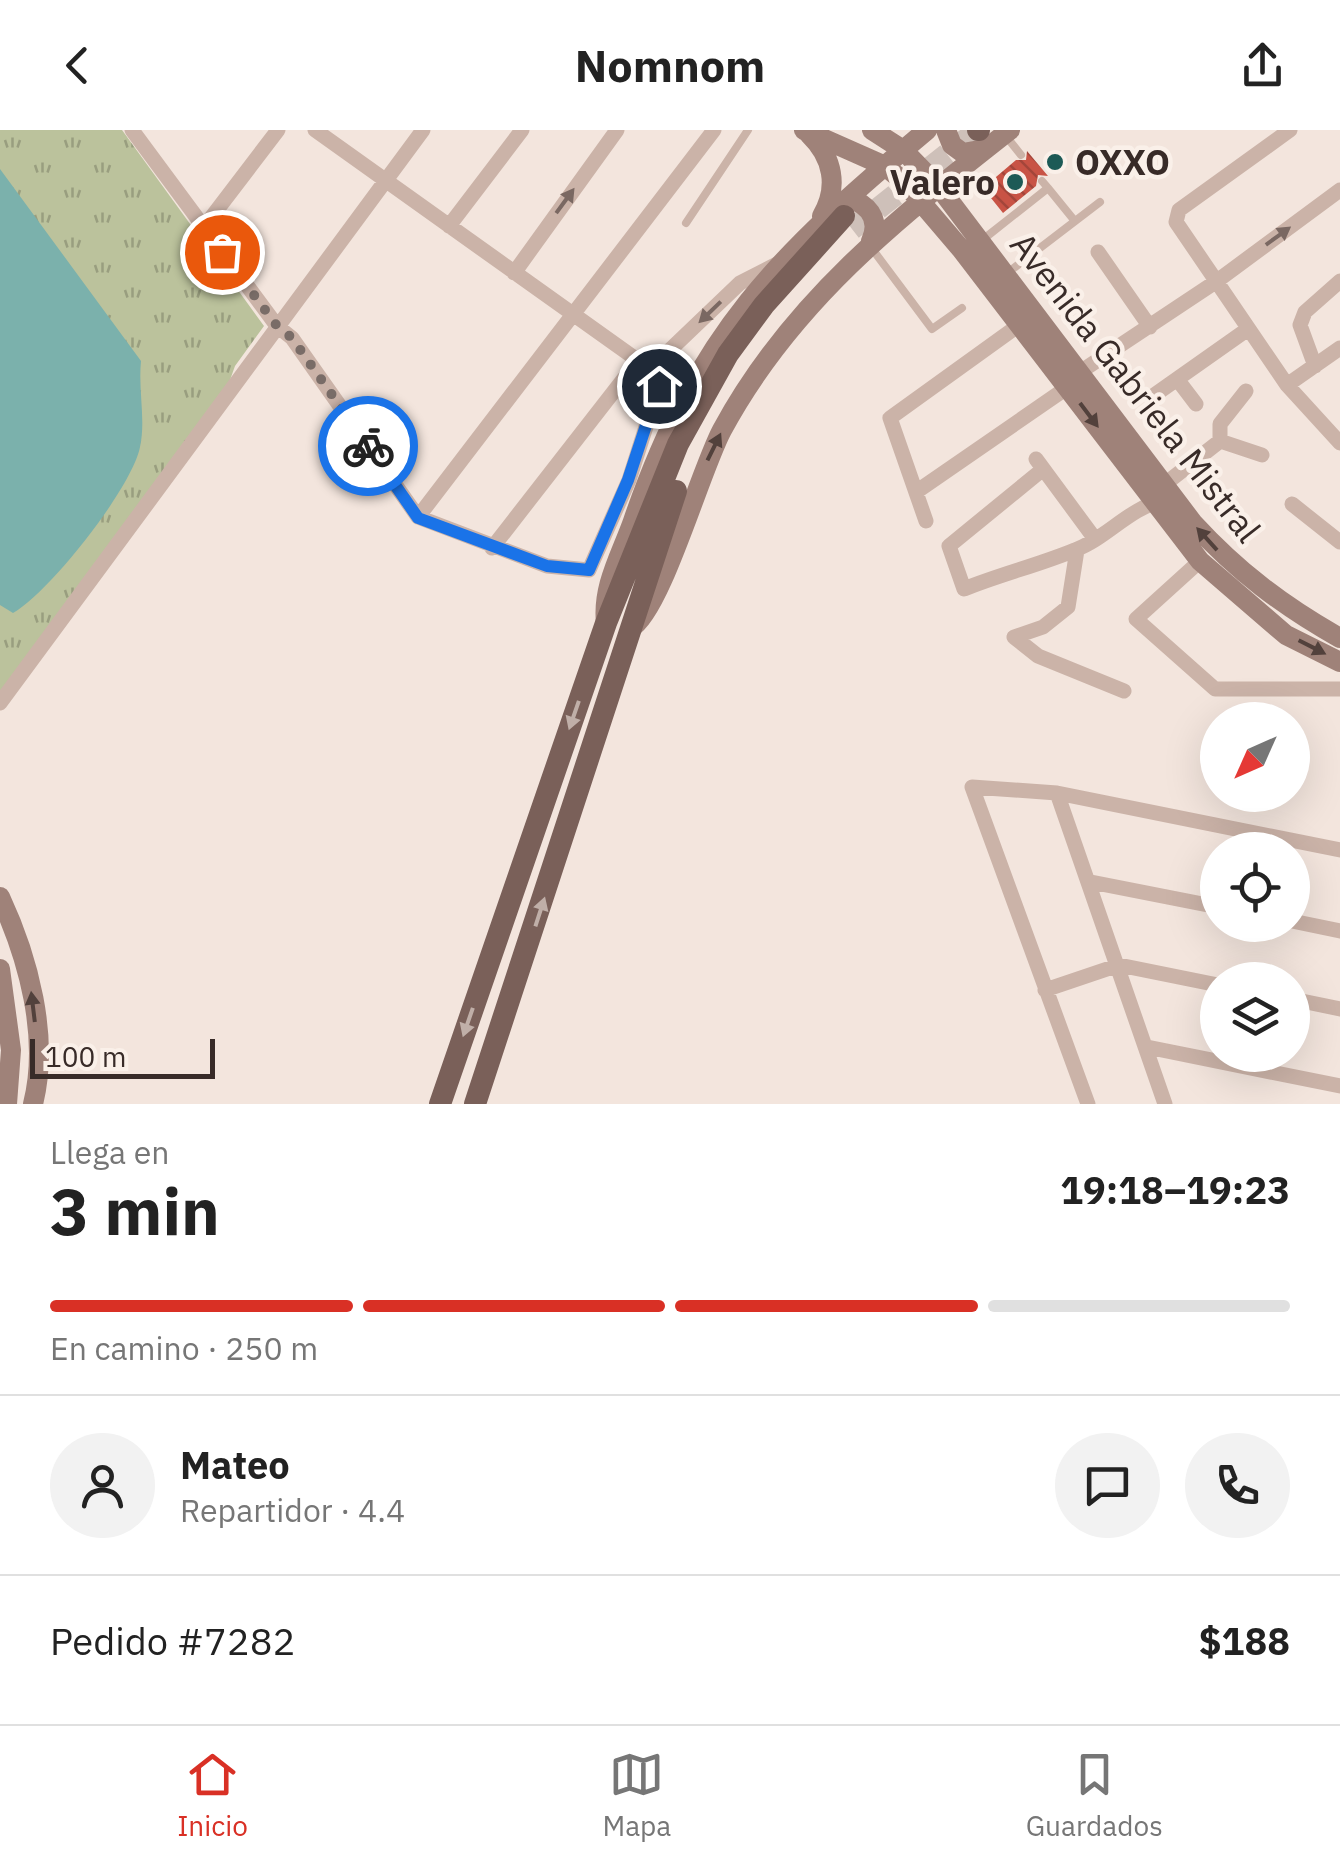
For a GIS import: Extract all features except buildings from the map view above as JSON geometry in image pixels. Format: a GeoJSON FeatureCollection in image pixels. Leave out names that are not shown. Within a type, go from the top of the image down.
{"type":"FeatureCollection","features":[{"type":"Feature","properties":{"kind":"main road"},"geometry":{"type":"LineString","coordinates":[[804,130],[885,166]]}},
{"type":"Feature","properties":{"kind":"main road"},"geometry":{"type":"LineString","coordinates":[[606,623],[604,599],[678,404],[726,328],[777,264],[818,222],[831,195],[832,175],[822,149],[804,130]]}},
{"type":"Feature","properties":{"kind":"main road","name":"Avenida Gabriela Mistral"},"geometry":{"type":"LineString","coordinates":[[872,130],[902,150],[939,187],[981,241],[992,286],[1020,325],[1074,379]]}},
{"type":"Feature","properties":{"kind":"main road"},"geometry":{"type":"LineString","coordinates":[[476,1104],[667,514],[714,406],[771,320],[854,227],[885,166],[927,130]]}},
{"type":"Feature","properties":{"kind":"main road"},"geometry":{"type":"LineString","coordinates":[[946,130],[952,145],[963,153],[981,136],[1007,132]]}},
{"type":"Feature","properties":{"kind":"main road"},"geometry":{"type":"LineString","coordinates":[[440,1104],[606,623],[678,444],[702,397],[764,305],[854,227],[920,202],[939,187],[981,136]]}},
{"type":"Feature","properties":{"kind":"main road","name":"Avenida Gabriela Mistral"},"geometry":{"type":"LineString","coordinates":[[885,166],[1074,379],[1164,495],[1232,566],[1289,610],[1340,638]]}},
{"type":"Feature","properties":{"kind":"main road"},"geometry":{"type":"LineString","coordinates":[[818,222],[854,227]]}},
{"type":"Feature","properties":{"kind":"main road","name":"Avenida Gabriela Mistral"},"geometry":{"type":"LineString","coordinates":[[1164,495],[1200,560],[1286,634],[1340,662]]}},
{"type":"Feature","properties":{"kind":"main road"},"geometry":{"type":"LineString","coordinates":[[0,897],[21,943],[30,984],[37,1074],[34,1104]]}},
{"type":"Feature","properties":{"kind":"main road"},"geometry":{"type":"LineString","coordinates":[[0,968],[11,1050],[7,1104]]}},
{"type":"Feature","properties":{"kind":"street"},"geometry":{"type":"LineString","coordinates":[[204,228],[278,130]]}},
{"type":"Feature","properties":{"kind":"street"},"geometry":{"type":"LineString","coordinates":[[136,131],[277,326],[292,338],[418,518],[547,566],[589,570],[659,386],[643,366],[315,130]]}},
{"type":"Feature","properties":{"kind":"street"},"geometry":{"type":"LineString","coordinates":[[0,703],[422,130]]}},
{"type":"Feature","properties":{"kind":"street"},"geometry":{"type":"LineString","coordinates":[[448,226],[522,130]]}},
{"type":"Feature","properties":{"kind":"street"},"geometry":{"type":"LineString","coordinates":[[514,273],[617,130]]}},
{"type":"Feature","properties":{"kind":"street"},"geometry":{"type":"LineString","coordinates":[[418,518],[714,130]]}},
{"type":"Feature","properties":{"kind":"street"},"geometry":{"type":"LineString","coordinates":[[1290,130],[1176,216],[1287,385],[1340,444]]}},
{"type":"Feature","properties":{"kind":"street"},"geometry":{"type":"LineString","coordinates":[[916,492],[1340,190]]}},
{"type":"Feature","properties":{"kind":"street"},"geometry":{"type":"LineString","coordinates":[[1098,252],[1150,327]]}},
{"type":"Feature","properties":{"kind":"street"},"geometry":{"type":"LineString","coordinates":[[492,548],[643,366],[740,283],[777,264]]}},
{"type":"Feature","properties":{"kind":"street"},"geometry":{"type":"LineString","coordinates":[[1315,366],[1300,325],[1305,312],[1340,281]]}},
{"type":"Feature","properties":{"kind":"street"},"geometry":{"type":"LineString","coordinates":[[926,521],[890,418],[1020,325]]}},
{"type":"Feature","properties":{"kind":"street"},"geometry":{"type":"LineString","coordinates":[[1153,396],[1248,329]]}},
{"type":"Feature","properties":{"kind":"street"},"geometry":{"type":"LineString","coordinates":[[1287,385],[1340,348]]}},
{"type":"Feature","properties":{"kind":"street"},"geometry":{"type":"LineString","coordinates":[[1177,379],[1196,404]]}},
{"type":"Feature","properties":{"kind":"street"},"geometry":{"type":"LineString","coordinates":[[1094,539],[1039,464],[949,546],[964,589],[1024,564],[1077,550],[1164,495],[1220,441],[1220,424],[1246,391]]}},
{"type":"Feature","properties":{"kind":"street"},"geometry":{"type":"LineString","coordinates":[[1220,441],[1262,455]]}},
{"type":"Feature","properties":{"kind":"street"},"geometry":{"type":"LineString","coordinates":[[1292,504],[1340,542]]}},
{"type":"Feature","properties":{"kind":"street"},"geometry":{"type":"LineString","coordinates":[[1077,550],[1068,608],[1043,627],[1014,637],[1038,656],[1124,691]]}},
{"type":"Feature","properties":{"kind":"street"},"geometry":{"type":"LineString","coordinates":[[1200,560],[1136,619],[1215,690],[1340,689]]}},
{"type":"Feature","properties":{"kind":"street"},"geometry":{"type":"LineString","coordinates":[[1088,1104],[972,787],[1057,794],[1340,850]]}},
{"type":"Feature","properties":{"kind":"street"},"geometry":{"type":"LineString","coordinates":[[1057,794],[1091,882],[1165,1104]]}},
{"type":"Feature","properties":{"kind":"street"},"geometry":{"type":"LineString","coordinates":[[1091,882],[1200,903]]}},
{"type":"Feature","properties":{"kind":"street"},"geometry":{"type":"LineString","coordinates":[[1310,925],[1340,931]]}},
{"type":"Feature","properties":{"kind":"street"},"geometry":{"type":"LineString","coordinates":[[1044,990],[1119,965],[1200,981]]}},
{"type":"Feature","properties":{"kind":"street"},"geometry":{"type":"LineString","coordinates":[[1310,1003],[1340,1009]]}},
{"type":"Feature","properties":{"kind":"street"},"geometry":{"type":"LineString","coordinates":[[1147,1047],[1340,1086]]}},
{"type":"Feature","properties":{"kind":"lane"},"geometry":{"type":"LineString","coordinates":[[686,222],[748,130]]}},
{"type":"Feature","properties":{"kind":"lane"},"geometry":{"type":"LineString","coordinates":[[1007,132],[1021,155]]}},
{"type":"Feature","properties":{"kind":"lane"},"geometry":{"type":"LineString","coordinates":[[981,241],[1044,185],[1074,220]]}},
{"type":"Feature","properties":{"kind":"lane"},"geometry":{"type":"LineString","coordinates":[[992,286],[1100,202]]}},
{"type":"Feature","properties":{"kind":"lane"},"geometry":{"type":"LineString","coordinates":[[854,227],[932,329],[962,308]]}},
{"type":"Feature","properties":{"kind":"green space"},"geometry":{"type":"Polygon","coordinates":[[[0,130],[122,130],[264,326],[235,366],[230,380],[0,692],[0,130]]]}},
{"type":"Feature","properties":{"kind":"water"},"geometry":{"type":"Polygon","coordinates":[[[0,169],[141,361],[142,436],[134,465],[87,538],[47,584],[13,613],[0,605],[0,169]]]}},
{"type":"Feature","properties":{"kind":"tunnel"},"geometry":{"type":"LineString","coordinates":[[852,229],[978,130]]}},
{"type":"Feature","properties":{"kind":"way so far"},"geometry":{"type":"LineString","coordinates":[[222,252],[277,326],[292,338],[368,446]]}},
{"type":"Feature","properties":{"kind":"place","name":"OXXO"},"geometry":{"type":"Point","coordinates":[1055,162]}},
{"type":"Feature","properties":{"kind":"place","name":"Valero"},"geometry":{"type":"Point","coordinates":[1015,182]}},
{"type":"Feature","properties":{"kind":"route"},"geometry":{"type":"LineString","coordinates":[[368,446],[418,518],[547,566],[589,570],[628,480],[659,386]]}}]}
